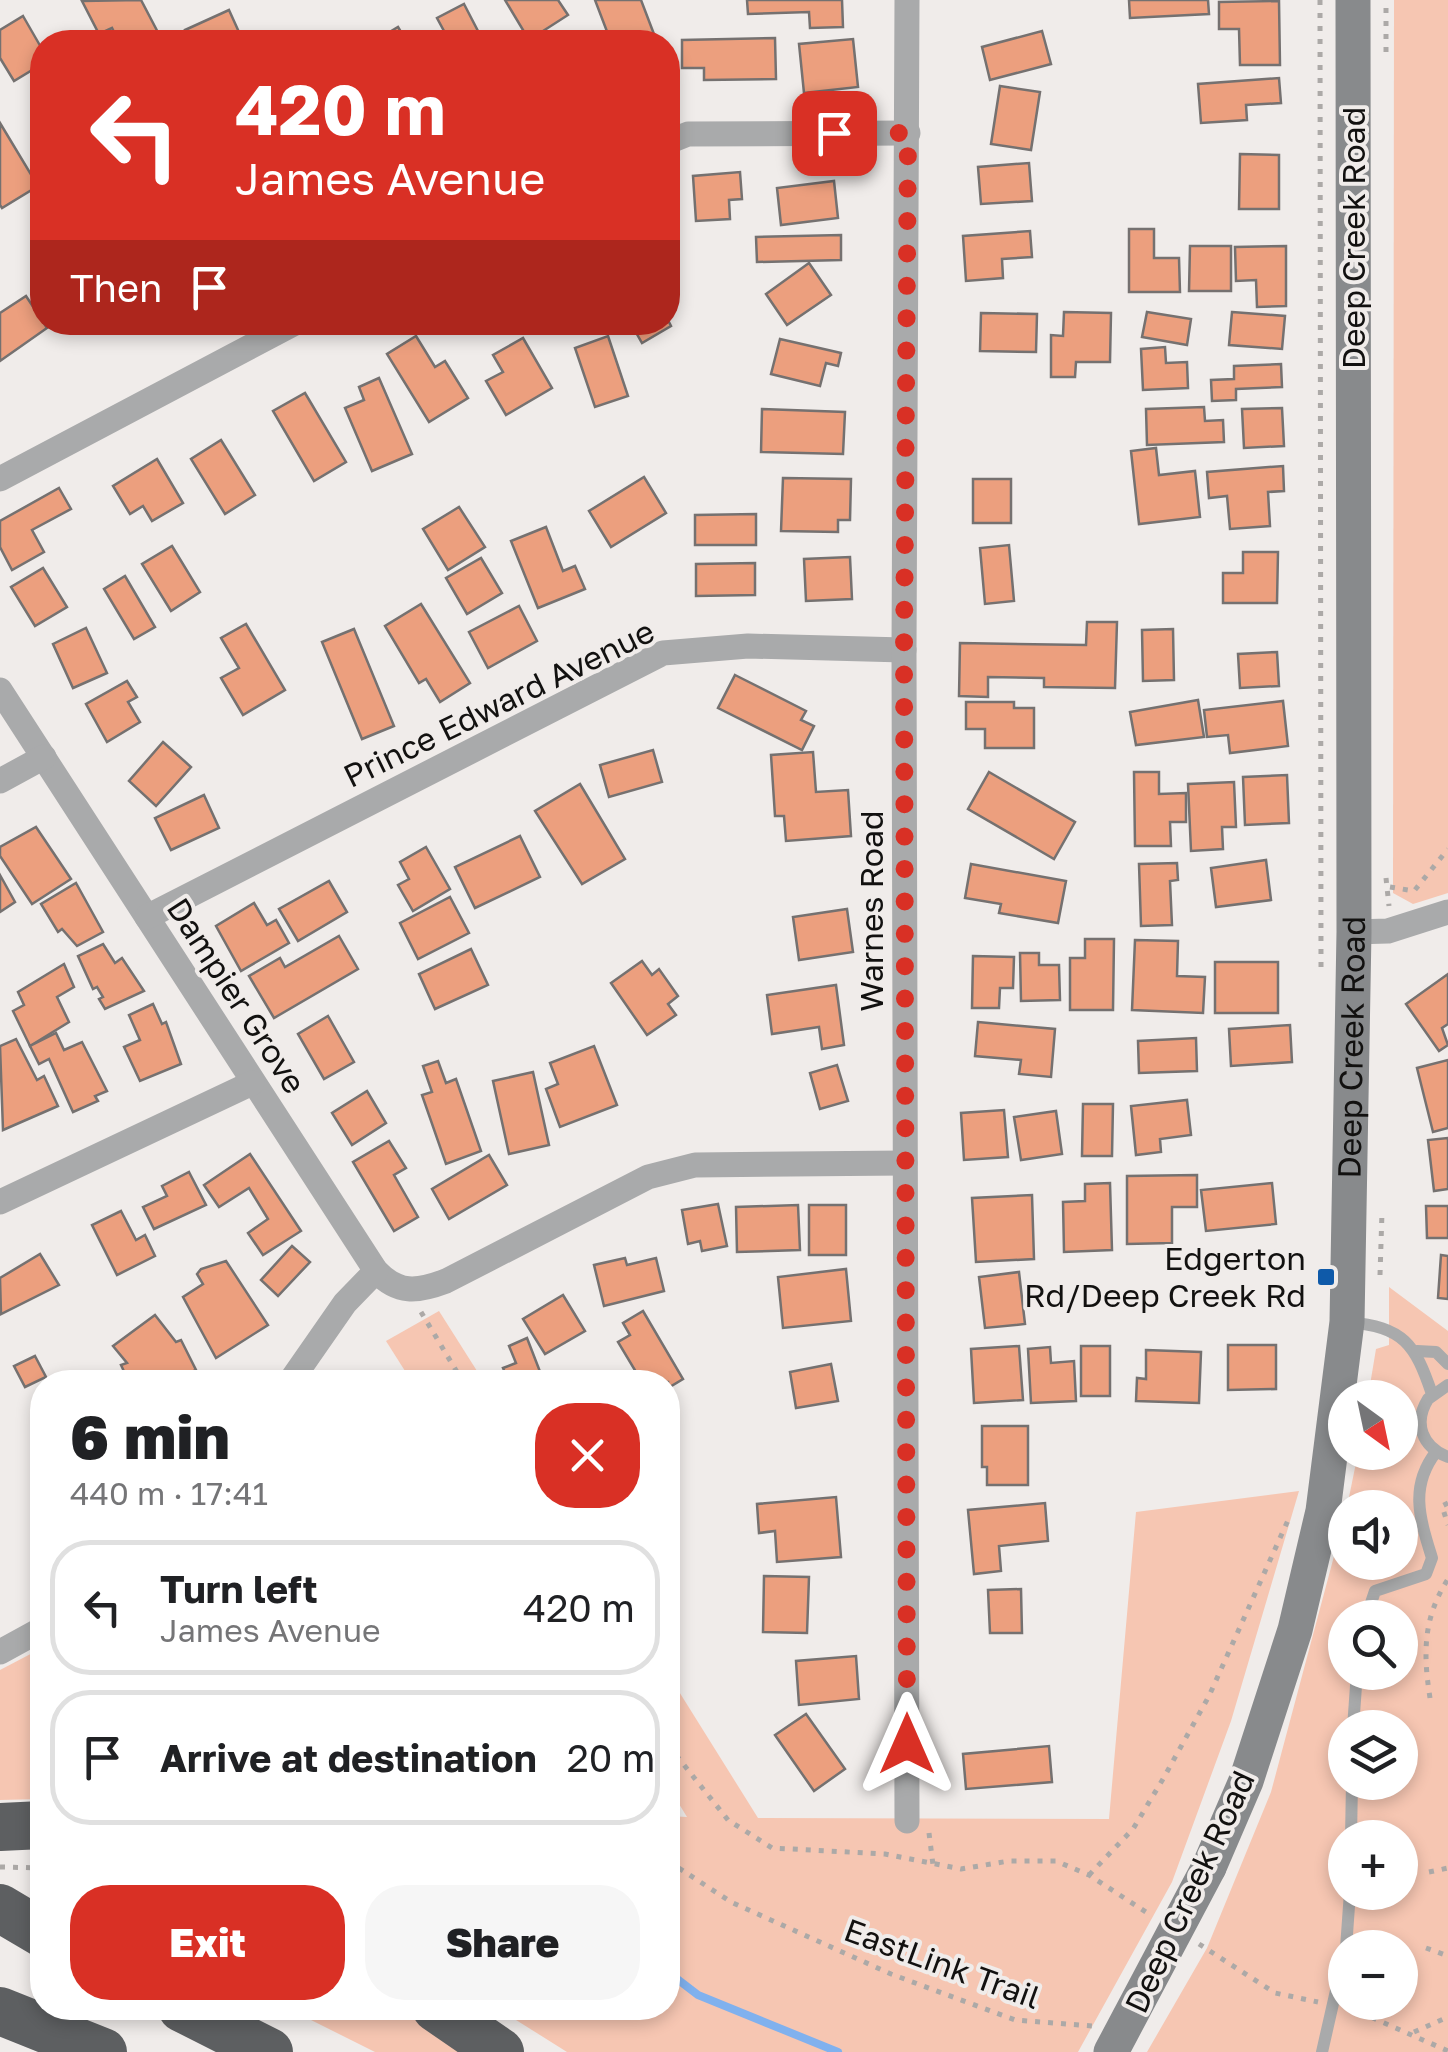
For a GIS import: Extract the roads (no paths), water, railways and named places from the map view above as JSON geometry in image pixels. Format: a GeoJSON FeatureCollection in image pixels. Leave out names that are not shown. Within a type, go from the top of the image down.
{"type":"FeatureCollection","features":[{"type":"Feature","properties":{"kind":"highway"},"geometry":{"type":"LineString","coordinates":[[0,1827],[30,1826]]}},
{"type":"Feature","properties":{"kind":"highway"},"geometry":{"type":"LineString","coordinates":[[0,1908],[30,1926]]}},
{"type":"Feature","properties":{"kind":"highway"},"geometry":{"type":"LineString","coordinates":[[0,1978],[30,1995]]}},
{"type":"Feature","properties":{"kind":"highway"},"geometry":{"type":"LineString","coordinates":[[0,2011],[102,2052]]}},
{"type":"Feature","properties":{"kind":"highway"},"geometry":{"type":"LineString","coordinates":[[75,2020],[136,2052]]}},
{"type":"Feature","properties":{"kind":"highway"},"geometry":{"type":"LineString","coordinates":[[205,2020],[256,2046]]}},
{"type":"Feature","properties":{"kind":"highway"},"geometry":{"type":"LineString","coordinates":[[453,2020],[500,2052]]}},
{"type":"Feature","properties":{"kind":"main road","name":"Deep Creek Road"},"geometry":{"type":"LineString","coordinates":[[1104,2039],[1210,1868],[1246,1780],[1295,1630],[1323,1512],[1347,1322],[1354,932],[1353,0]]}},
{"type":"Feature","properties":{"kind":"street","name":"Warnes Road"},"geometry":{"type":"LineString","coordinates":[[907,1821],[904,650],[908,0]]}},
{"type":"Feature","properties":{"kind":"street"},"geometry":{"type":"LineString","coordinates":[[680,137],[688,134],[908,133]]}},
{"type":"Feature","properties":{"kind":"street"},"geometry":{"type":"LineString","coordinates":[[0,479],[272,335]]}},
{"type":"Feature","properties":{"kind":"street","name":"Prince Edward Avenue"},"geometry":{"type":"LineString","coordinates":[[146,917],[663,653],[748,646],[904,650]]}},
{"type":"Feature","properties":{"kind":"street","name":"Dampier Grove"},"geometry":{"type":"LineString","coordinates":[[0,690],[252,1083],[376,1272],[390,1286],[409,1291],[446,1282],[648,1178],[696,1165],[905,1163]]}},
{"type":"Feature","properties":{"kind":"street"},"geometry":{"type":"LineString","coordinates":[[0,781],[44,758]]}},
{"type":"Feature","properties":{"kind":"street"},"geometry":{"type":"LineString","coordinates":[[1354,932],[1388,931],[1448,912]]}},
{"type":"Feature","properties":{"kind":"street"},"geometry":{"type":"LineString","coordinates":[[0,1202],[252,1083]]}},
{"type":"Feature","properties":{"kind":"street"},"geometry":{"type":"LineString","coordinates":[[298,1370],[344,1303],[376,1272]]}},
{"type":"Feature","properties":{"kind":"street"},"geometry":{"type":"LineString","coordinates":[[0,1652],[30,1636]]}},
{"type":"Feature","properties":{"kind":"lane"},"geometry":{"type":"LineString","coordinates":[[1347,1322],[1394,1332],[1417,1350],[1436,1352],[1448,1364]]}},
{"type":"Feature","properties":{"kind":"lane"},"geometry":{"type":"LineString","coordinates":[[1417,1350],[1432,1394]]}},
{"type":"Feature","properties":{"kind":"lane"},"geometry":{"type":"LineString","coordinates":[[1372,1600],[1375,1591],[1426,1574],[1432,1558],[1420,1518],[1418,1484],[1442,1455],[1424,1438],[1420,1425],[1424,1404],[1432,1394],[1448,1386]]}},
{"type":"Feature","properties":{"kind":"lane"},"geometry":{"type":"LineString","coordinates":[[1322,2052],[1329,2020]]}},
{"type":"Feature","properties":{"kind":"waterway"},"geometry":{"type":"LineString","coordinates":[[680,1981],[698,1995],[838,2052]]}},
{"type":"Feature","properties":{"kind":"place","name":"Edgerton Rd/Deep Creek Rd"},"geometry":{"type":"Point","coordinates":[1326,1277]}}]}
